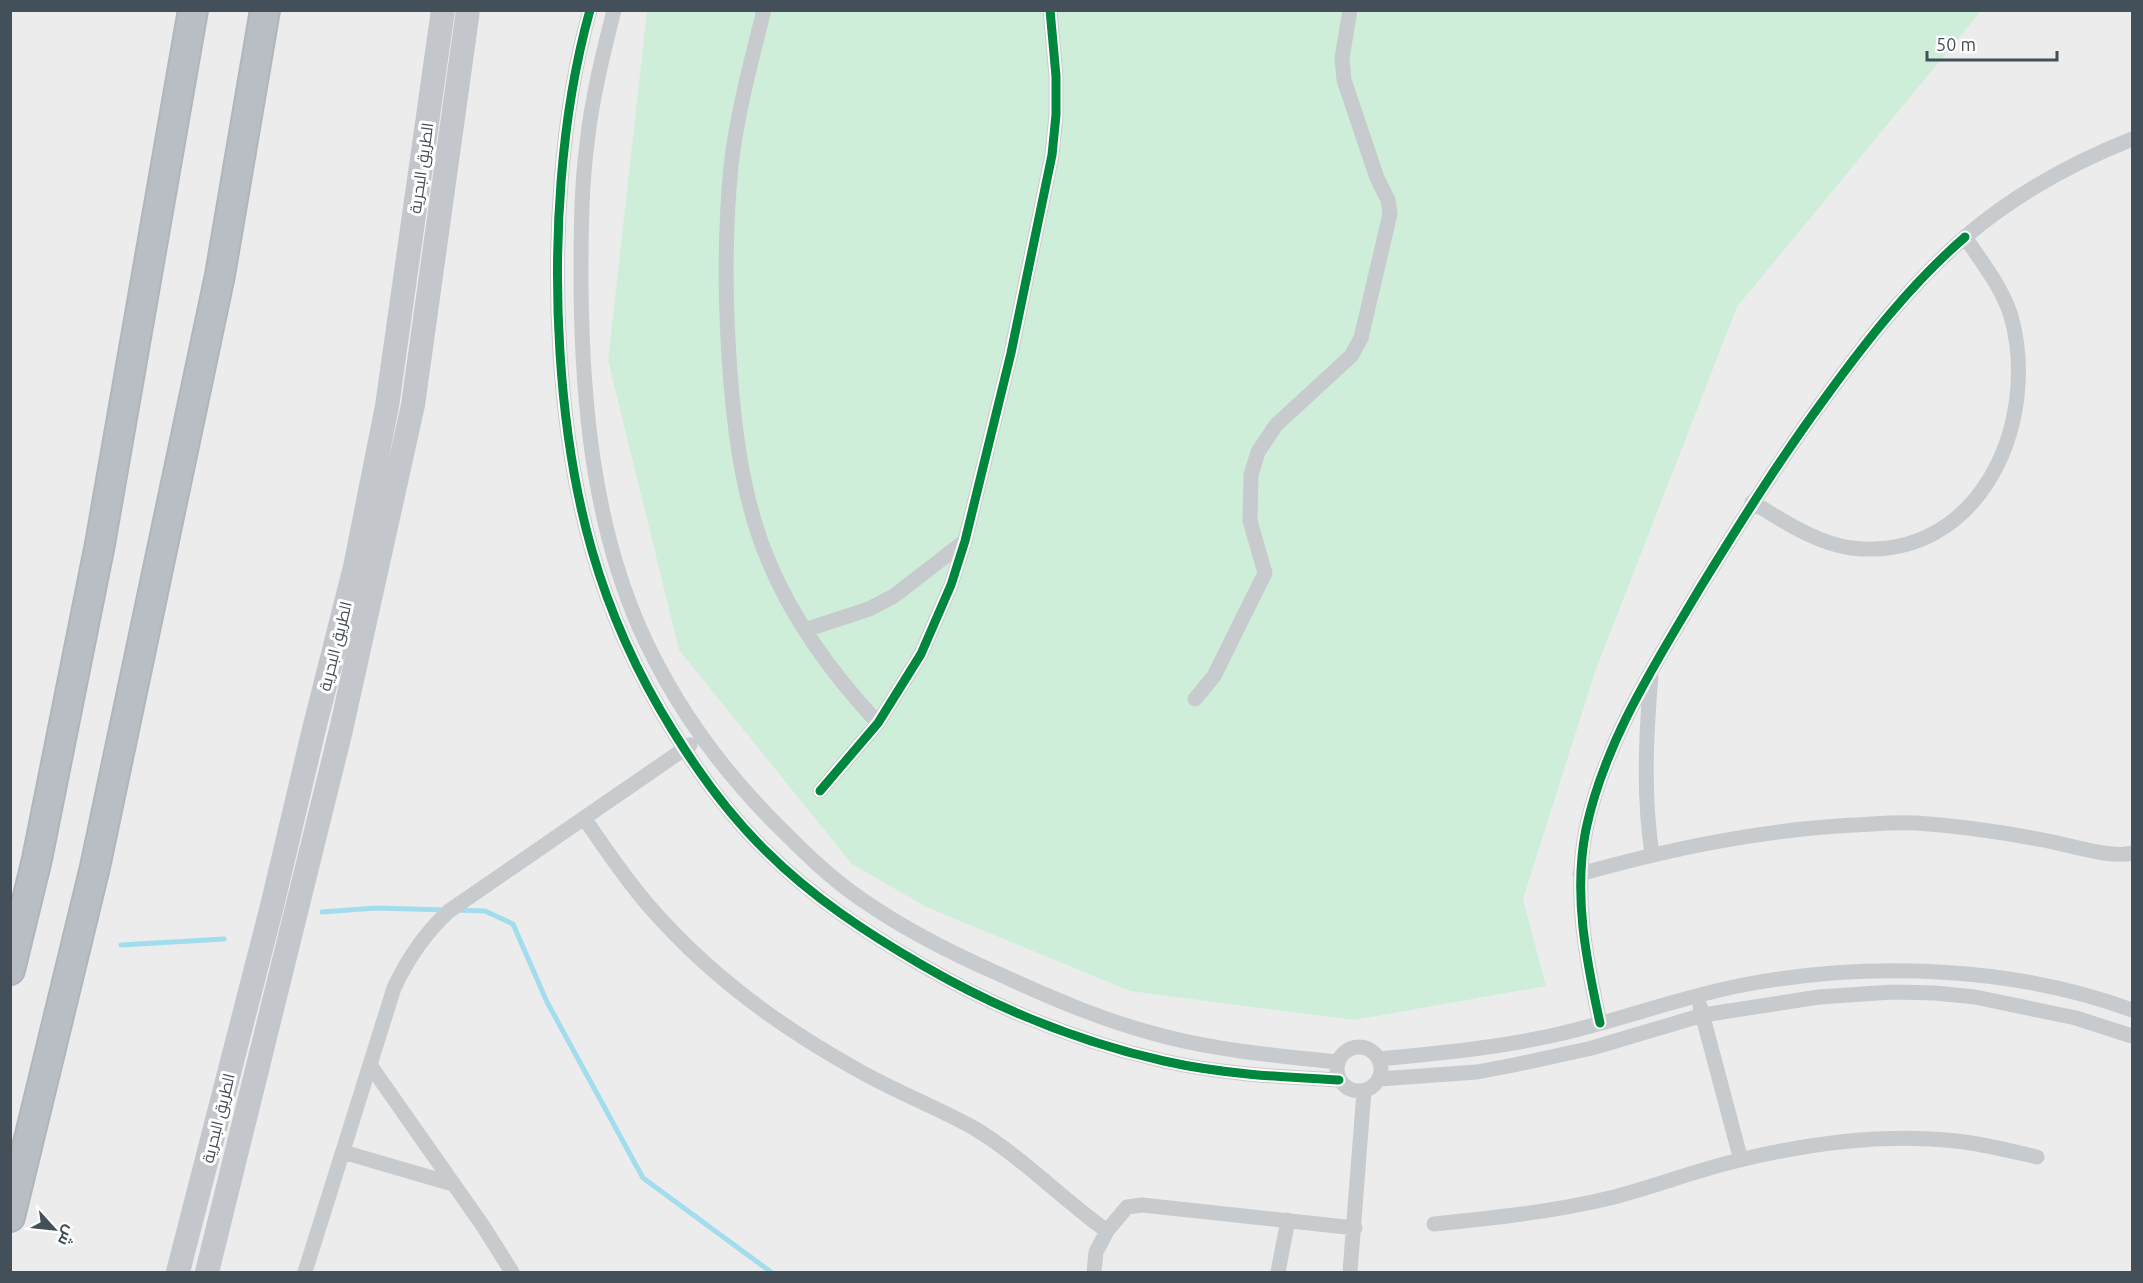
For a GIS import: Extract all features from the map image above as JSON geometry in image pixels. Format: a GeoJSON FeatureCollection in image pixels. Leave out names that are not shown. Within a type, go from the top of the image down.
{"type":"FeatureCollection","features":[{"type":"Feature","properties":{"kind":"highway"},"geometry":{"type":"LineString","coordinates":[[10,970],[37,859],[100,544],[193,10]]}},
{"type":"Feature","properties":{"kind":"highway"},"geometry":{"type":"LineString","coordinates":[[10,1217],[95,867],[220,275],[265,10]]}},
{"type":"Feature","properties":{"kind":"main road","name":"الطريق البحرية"},"geometry":{"type":"LineString","coordinates":[[178,1272],[272,906],[358,555],[387,406],[443,10]]}},
{"type":"Feature","properties":{"kind":"main road","name":"الطريق البحرية"},"geometry":{"type":"LineString","coordinates":[[207,1272],[341,730],[413,405],[468,10]]}},
{"type":"Feature","properties":{"kind":"street"},"geometry":{"type":"LineString","coordinates":[[590,10],[579,52],[570,110],[557,268],[559,344],[567,427],[581,514],[603,589],[633,662],[684,749],[721,801],[769,855],[829,906],[909,957],[964,988],[992,1002],[1078,1035],[1162,1060],[1202,1068],[1339,1080]]}},
{"type":"Feature","properties":{"kind":"street"},"geometry":{"type":"LineString","coordinates":[[614,10],[590,118],[582,205],[581,343],[587,412],[602,506],[618,570],[641,630],[667,681],[701,738],[743,789],[817,864],[862,900],[922,937],[1056,1000],[1136,1029],[1204,1044],[1337,1062]]}},
{"type":"Feature","properties":{"kind":"street"},"geometry":{"type":"LineString","coordinates":[[764,10],[745,86],[732,166],[725,263],[735,434],[755,523],[769,561],[805,630],[826,662],[878,723]]}},
{"type":"Feature","properties":{"kind":"street"},"geometry":{"type":"LineString","coordinates":[[820,791],[878,723],[921,654],[951,585],[965,541],[1011,353],[1052,155],[1056,115],[1056,76],[1050,10]]}},
{"type":"Feature","properties":{"kind":"street"},"geometry":{"type":"LineString","coordinates":[[1195,699],[1214,676],[1265,573],[1250,522],[1251,475],[1258,452],[1276,425],[1351,356],[1361,338],[1377,272],[1390,214],[1388,200],[1377,178],[1344,80],[1342,58],[1350,10]]}},
{"type":"Feature","properties":{"kind":"street"},"geometry":{"type":"LineString","coordinates":[[1600,1023],[1585,944],[1580,874],[1586,830],[1597,786],[1610,751],[1651,670],[1752,502],[1838,380],[1879,327],[1937,261],[1989,216],[2056,175],[2089,158],[2133,140]]}},
{"type":"Feature","properties":{"kind":"street"},"geometry":{"type":"LineString","coordinates":[[1752,502],[1795,528],[1821,539],[1849,548],[1876,549],[1903,545],[1929,535],[1956,518],[1973,502],[1995,472],[2010,436],[2018,393],[2017,351],[2010,315],[1997,285],[1965,237]]}},
{"type":"Feature","properties":{"kind":"street"},"geometry":{"type":"LineString","coordinates":[[805,630],[869,609],[894,596],[965,541]]}},
{"type":"Feature","properties":{"kind":"street"},"geometry":{"type":"LineString","coordinates":[[1651,670],[1645,783],[1652,854]]}},
{"type":"Feature","properties":{"kind":"street"},"geometry":{"type":"LineString","coordinates":[[305,1272],[394,988],[421,939],[449,911],[701,738]]}},
{"type":"Feature","properties":{"kind":"street"},"geometry":{"type":"LineString","coordinates":[[584,818],[650,908],[711,967],[753,1001],[815,1045],[855,1069],[973,1128],[1018,1160],[1107,1232]]}},
{"type":"Feature","properties":{"kind":"street"},"geometry":{"type":"LineString","coordinates":[[1580,874],[1698,843],[1829,826],[1916,823],[2015,835],[2118,855],[2133,853]]}},
{"type":"Feature","properties":{"kind":"street"},"geometry":{"type":"LineString","coordinates":[[1379,1059],[1507,1045],[1560,1034],[1742,985],[1798,977],[1872,972],[1929,972],[2027,982],[2093,997],[2133,1010]]}},
{"type":"Feature","properties":{"kind":"street"},"geometry":{"type":"LineString","coordinates":[[1379,1080],[1477,1072],[1514,1065],[1592,1048],[1703,1015],[1819,997],[1893,992],[1975,997],[2076,1018],[2133,1036]]}},
{"type":"Feature","properties":{"kind":"street"},"geometry":{"type":"LineString","coordinates":[[1698,995],[1741,1160]]}},
{"type":"Feature","properties":{"kind":"street"},"geometry":{"type":"LineString","coordinates":[[1366,1048],[1374,1052],[1379,1059],[1381,1073],[1379,1080],[1364,1091],[1354,1091],[1345,1087],[1339,1080],[1337,1062],[1349,1049],[1366,1048]]}},
{"type":"Feature","properties":{"kind":"street"},"geometry":{"type":"LineString","coordinates":[[369,1065],[512,1272]]}},
{"type":"Feature","properties":{"kind":"street"},"geometry":{"type":"LineString","coordinates":[[1350,1272],[1364,1091]]}},
{"type":"Feature","properties":{"kind":"street"},"geometry":{"type":"LineString","coordinates":[[1434,1224],[1533,1212],[1609,1198],[1741,1160],[1824,1144],[1912,1138],[1957,1141],[2037,1157]]}},
{"type":"Feature","properties":{"kind":"street"},"geometry":{"type":"LineString","coordinates":[[343,1152],[453,1184]]}},
{"type":"Feature","properties":{"kind":"street"},"geometry":{"type":"LineString","coordinates":[[1094,1272],[1096,1252],[1107,1232],[1122,1212],[1134,1205],[1354,1228]]}},
{"type":"Feature","properties":{"kind":"street"},"geometry":{"type":"LineString","coordinates":[[1278,1272],[1288,1220]]}},
{"type":"Feature","properties":{"kind":"green space"},"geometry":{"type":"Polygon","coordinates":[[[647,11],[1981,11],[1737,307],[1595,672],[1523,899],[1546,986],[1354,1020],[1130,991],[926,907],[852,864],[679,650],[608,360],[647,11]]]}},
{"type":"Feature","properties":{"kind":"waterway"},"geometry":{"type":"LineString","coordinates":[[322,912],[376,908],[447,910]]}},
{"type":"Feature","properties":{"kind":"waterway"},"geometry":{"type":"LineString","coordinates":[[456,910],[485,911],[513,924],[547,1002],[643,1178],[771,1272]]}},
{"type":"Feature","properties":{"kind":"waterway"},"geometry":{"type":"LineString","coordinates":[[121,945],[224,939]]}},
{"type":"Feature","properties":{"kind":"cycle path"},"geometry":{"type":"LineString","coordinates":[[590,10],[580,51],[565,137],[559,225],[560,353],[571,455],[592,550],[625,641],[673,731],[705,779],[753,838],[821,899],[901,953],[979,995],[1070,1034],[1164,1061],[1229,1072],[1339,1080]]}},
{"type":"Feature","properties":{"kind":"cycle path"},"geometry":{"type":"LineString","coordinates":[[820,791],[878,723],[921,654],[951,585],[965,541],[1011,353],[1052,155],[1056,115],[1056,76],[1050,10]]}},
{"type":"Feature","properties":{"kind":"cycle path"},"geometry":{"type":"LineString","coordinates":[[1600,1023],[1583,926],[1582,853],[1595,796],[1619,734],[1649,674],[1700,588],[1792,444],[1841,376],[1891,313],[1926,274],[1965,237]]}}]}
